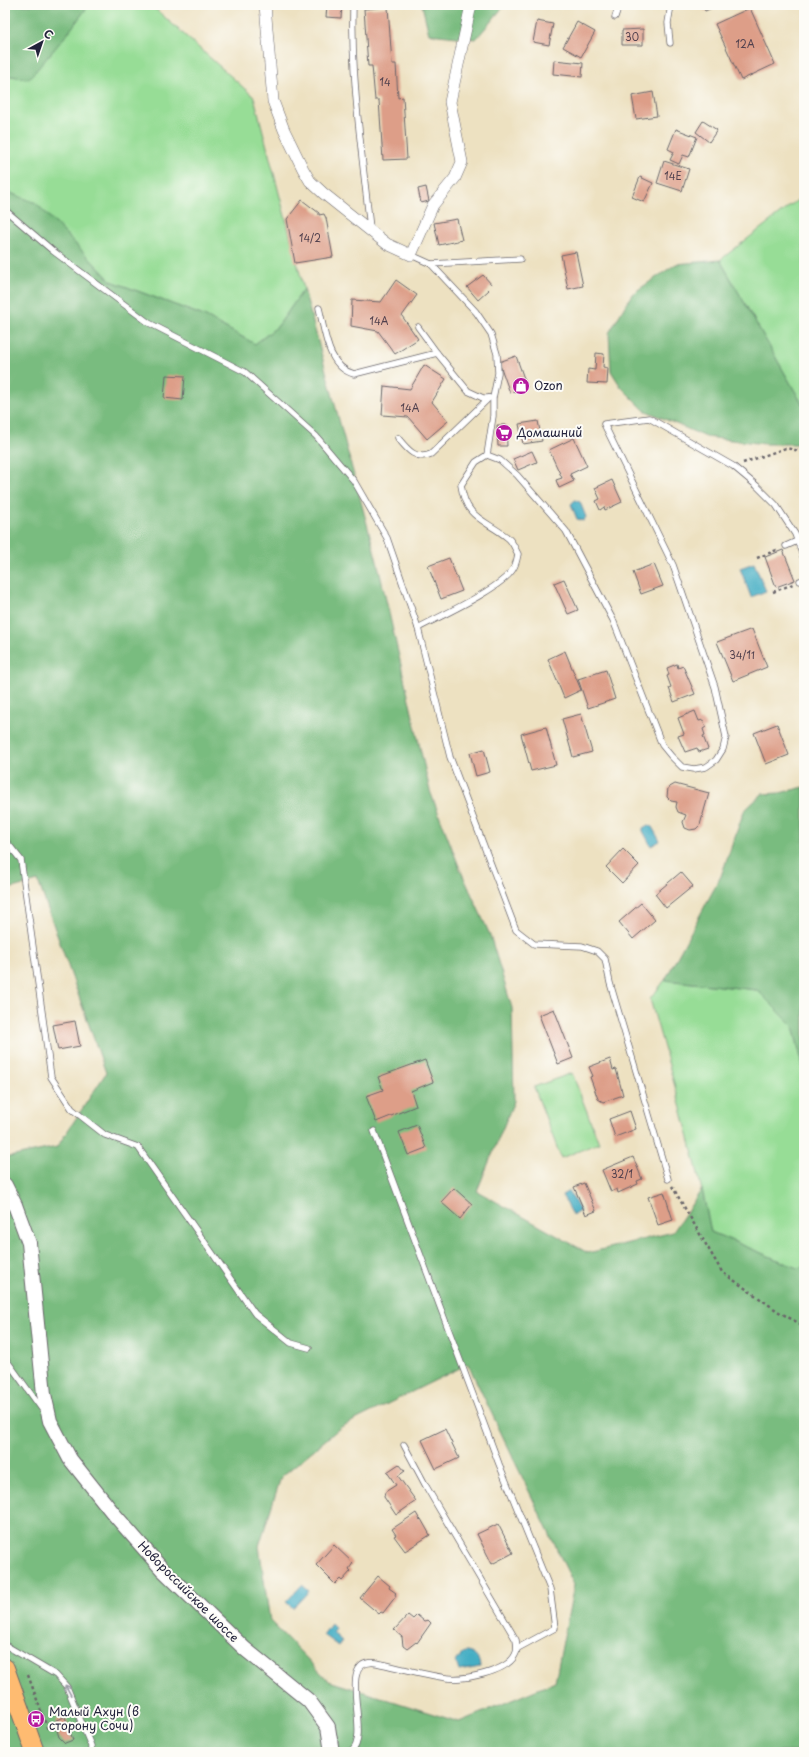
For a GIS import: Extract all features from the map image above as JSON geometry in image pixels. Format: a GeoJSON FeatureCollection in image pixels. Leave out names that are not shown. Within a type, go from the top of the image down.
{"type":"FeatureCollection","features":[{"type":"Feature","properties":{"kind":"highway"},"geometry":{"type":"LineString","coordinates":[[5,1668],[35,1752]]}},
{"type":"Feature","properties":{"kind":"street"},"geometry":{"type":"LineString","coordinates":[[265,5],[273,101],[284,130],[310,181],[387,244],[410,255],[433,205],[455,178],[462,162],[450,102],[471,5]]}},
{"type":"Feature","properties":{"kind":"street","name":"Новороссийское шоссе"},"geometry":{"type":"LineString","coordinates":[[5,1185],[15,1205],[29,1243],[44,1394],[50,1421],[70,1459],[113,1513],[162,1569],[245,1649],[309,1701],[328,1727],[332,1752]]}},
{"type":"Feature","properties":{"kind":"lane"},"geometry":{"type":"LineString","coordinates":[[353,5],[352,35],[370,229]]}},
{"type":"Feature","properties":{"kind":"lane"},"geometry":{"type":"LineString","coordinates":[[615,17],[619,5]]}},
{"type":"Feature","properties":{"kind":"lane"},"geometry":{"type":"LineString","coordinates":[[670,43],[668,24],[671,5]]}},
{"type":"Feature","properties":{"kind":"lane"},"geometry":{"type":"LineString","coordinates":[[5,210],[53,251],[149,323],[245,372],[316,436],[354,481],[387,538],[418,628],[450,757],[516,930],[534,944],[582,946],[597,951],[605,959],[610,983],[668,1179]]}},
{"type":"Feature","properties":{"kind":"lane"},"geometry":{"type":"LineString","coordinates":[[410,255],[431,264],[476,312],[490,334],[497,354],[498,372],[491,398],[493,416],[487,455],[476,462],[461,485],[463,499],[472,513],[510,539],[518,554],[513,568],[497,583],[472,600],[418,628]]}},
{"type":"Feature","properties":{"kind":"lane"},"geometry":{"type":"LineString","coordinates":[[431,264],[520,259]]}},
{"type":"Feature","properties":{"kind":"lane"},"geometry":{"type":"LineString","coordinates":[[319,308],[330,353],[341,369],[347,373],[354,374],[437,354]]}},
{"type":"Feature","properties":{"kind":"lane"},"geometry":{"type":"LineString","coordinates":[[418,327],[437,354],[468,391],[483,398],[491,398]]}},
{"type":"Feature","properties":{"kind":"lane"},"geometry":{"type":"LineString","coordinates":[[398,438],[415,455],[426,456],[436,450],[491,398]]}},
{"type":"Feature","properties":{"kind":"lane"},"geometry":{"type":"LineString","coordinates":[[487,455],[500,460],[518,475],[566,531],[613,620],[662,745],[670,756],[682,767],[694,769],[706,767],[716,760],[723,749],[726,737],[715,688],[674,565],[604,424],[649,418],[733,466],[757,486],[776,505],[794,534],[804,559]]}},
{"type":"Feature","properties":{"kind":"lane"},"geometry":{"type":"LineString","coordinates":[[786,546],[797,541]]}},
{"type":"Feature","properties":{"kind":"lane"},"geometry":{"type":"LineString","coordinates":[[5,840],[21,860],[51,1077],[72,1109],[105,1135],[138,1147],[255,1314],[291,1343],[309,1348]]}},
{"type":"Feature","properties":{"kind":"lane"},"geometry":{"type":"LineString","coordinates":[[374,1130],[496,1456],[550,1589],[555,1628],[518,1648]]}},
{"type":"Feature","properties":{"kind":"lane"},"geometry":{"type":"LineString","coordinates":[[5,1358],[50,1421]]}},
{"type":"Feature","properties":{"kind":"lane"},"geometry":{"type":"LineString","coordinates":[[351,1752],[354,1750],[359,1734],[355,1684],[357,1672],[364,1663],[377,1663],[448,1678],[484,1675],[500,1668],[515,1656],[518,1648],[516,1640],[427,1488],[404,1444]]}},
{"type":"Feature","properties":{"kind":"lane"},"geometry":{"type":"LineString","coordinates":[[5,1645],[56,1675],[67,1687],[91,1746],[91,1752]]}},
{"type":"Feature","properties":{"kind":"path"},"geometry":{"type":"LineString","coordinates":[[733,466],[786,448],[804,452]]}},
{"type":"Feature","properties":{"kind":"path"},"geometry":{"type":"LineString","coordinates":[[757,558],[786,546]]}},
{"type":"Feature","properties":{"kind":"path"},"geometry":{"type":"LineString","coordinates":[[773,592],[802,581]]}},
{"type":"Feature","properties":{"kind":"path"},"geometry":{"type":"LineString","coordinates":[[668,1179],[722,1272],[779,1312],[804,1326]]}},
{"type":"Feature","properties":{"kind":"path"},"geometry":{"type":"LineString","coordinates":[[28,1675],[48,1730]]}},
{"type":"Feature","properties":{"kind":"green space"},"geometry":{"type":"Polygon","coordinates":[[[5,5],[89,5],[68,33],[29,79],[5,75],[5,5]]]}},
{"type":"Feature","properties":{"kind":"green space"},"geometry":{"type":"Polygon","coordinates":[[[89,5],[151,5],[254,97],[304,289],[278,326],[255,344],[204,316],[111,281],[36,203],[5,191],[5,75],[29,78],[89,5]]]}},
{"type":"Feature","properties":{"kind":"green space"},"geometry":{"type":"Polygon","coordinates":[[[422,5],[505,5],[476,39],[429,34],[422,5]]]}},
{"type":"Feature","properties":{"kind":"green space"},"geometry":{"type":"Polygon","coordinates":[[[5,191],[36,203],[111,281],[204,316],[255,344],[278,326],[304,289],[378,565],[430,791],[460,869],[490,935],[512,1008],[514,1101],[477,1191],[588,1253],[673,1232],[702,1189],[711,1232],[797,1268],[804,1266],[804,1752],[5,1752],[5,1158],[57,1147],[106,1073],[38,881],[5,890],[5,191]],[[468,1364],[341,1427],[281,1477],[259,1546],[270,1621],[329,1681],[459,1722],[555,1682],[574,1585],[468,1364]]]}},
{"type":"Feature","properties":{"kind":"green space"},"geometry":{"type":"Polygon","coordinates":[[[804,195],[804,407],[720,260],[804,195]]]}},
{"type":"Feature","properties":{"kind":"green space"},"geometry":{"type":"Polygon","coordinates":[[[720,260],[804,407],[804,444],[765,444],[706,437],[644,410],[621,387],[611,371],[609,333],[632,294],[676,264],[720,260]]]}},
{"type":"Feature","properties":{"kind":"green space"},"geometry":{"type":"Polygon","coordinates":[[[804,787],[804,1070],[793,1026],[757,990],[665,980],[721,876],[744,811],[762,794],[780,793],[804,787]]]}},
{"type":"Feature","properties":{"kind":"green space"},"geometry":{"type":"Polygon","coordinates":[[[665,980],[757,990],[793,1026],[804,1070],[804,1266],[797,1268],[711,1232],[705,1202],[675,1086],[650,999],[665,980]]]}},
{"type":"Feature","properties":{"kind":"green space"},"geometry":{"type":"Polygon","coordinates":[[[572,1073],[599,1143],[561,1158],[534,1087],[572,1073]]]}},
{"type":"Feature","properties":{"kind":"water"},"geometry":{"type":"Polygon","coordinates":[[[575,500],[580,502],[586,517],[583,521],[577,519],[571,504],[575,500]]]}},
{"type":"Feature","properties":{"kind":"water"},"geometry":{"type":"Polygon","coordinates":[[[754,563],[766,591],[751,597],[740,568],[754,563]]]}},
{"type":"Feature","properties":{"kind":"water"},"geometry":{"type":"Polygon","coordinates":[[[648,825],[652,827],[660,841],[651,846],[643,831],[643,828],[648,825]]]}},
{"type":"Feature","properties":{"kind":"water"},"geometry":{"type":"Polygon","coordinates":[[[569,1191],[580,1211],[573,1215],[562,1195],[569,1191]]]}},
{"type":"Feature","properties":{"kind":"water"},"geometry":{"type":"Polygon","coordinates":[[[302,1585],[309,1591],[293,1608],[286,1602],[302,1585]]]}},
{"type":"Feature","properties":{"kind":"water"},"geometry":{"type":"Polygon","coordinates":[[[331,1624],[336,1629],[333,1633],[342,1641],[338,1646],[323,1635],[331,1624]]]}},
{"type":"Feature","properties":{"kind":"water"},"geometry":{"type":"Polygon","coordinates":[[[465,1652],[476,1656],[480,1667],[459,1671],[456,1662],[462,1653],[465,1652]]]}},
{"type":"Feature","properties":{"kind":"building"},"geometry":{"type":"Polygon","coordinates":[[[327,5],[342,5],[341,18],[326,17],[327,5]]]}},
{"type":"Feature","properties":{"kind":"building"},"geometry":{"type":"Polygon","coordinates":[[[702,5],[719,5],[705,11],[702,5]]]}},
{"type":"Feature","properties":{"kind":"building"},"geometry":{"type":"Polygon","coordinates":[[[388,7],[392,64],[396,64],[398,98],[403,97],[407,159],[383,160],[379,100],[375,100],[372,66],[368,66],[364,9],[388,7]]]}},
{"type":"Feature","properties":{"kind":"building"},"geometry":{"type":"Polygon","coordinates":[[[750,8],[775,64],[741,80],[715,24],[750,8]]]}},
{"type":"Feature","properties":{"kind":"building"},"geometry":{"type":"Polygon","coordinates":[[[537,21],[553,24],[549,45],[533,42],[537,21]]]}},
{"type":"Feature","properties":{"kind":"building"},"geometry":{"type":"Polygon","coordinates":[[[577,22],[595,32],[581,57],[563,47],[577,22]]]}},
{"type":"Feature","properties":{"kind":"building"},"geometry":{"type":"Polygon","coordinates":[[[643,29],[643,45],[622,45],[622,30],[643,29]]]}},
{"type":"Feature","properties":{"kind":"building"},"geometry":{"type":"Polygon","coordinates":[[[554,60],[583,63],[582,77],[553,74],[554,60]]]}},
{"type":"Feature","properties":{"kind":"building"},"geometry":{"type":"Polygon","coordinates":[[[653,92],[657,116],[636,119],[632,96],[653,92]]]}},
{"type":"Feature","properties":{"kind":"building"},"geometry":{"type":"Polygon","coordinates":[[[703,121],[717,130],[709,142],[696,132],[703,121]]]}},
{"type":"Feature","properties":{"kind":"building"},"geometry":{"type":"Polygon","coordinates":[[[676,129],[697,137],[689,157],[683,155],[679,164],[670,160],[674,152],[668,149],[676,129]]]}},
{"type":"Feature","properties":{"kind":"building"},"geometry":{"type":"Polygon","coordinates":[[[664,161],[689,169],[682,191],[657,183],[664,161]]]}},
{"type":"Feature","properties":{"kind":"building"},"geometry":{"type":"Polygon","coordinates":[[[640,177],[653,183],[644,202],[632,197],[640,177]]]}},
{"type":"Feature","properties":{"kind":"building"},"geometry":{"type":"Polygon","coordinates":[[[426,187],[429,201],[421,203],[418,189],[426,187]]]}},
{"type":"Feature","properties":{"kind":"building"},"geometry":{"type":"Polygon","coordinates":[[[302,200],[319,213],[319,215],[324,214],[333,257],[295,263],[287,219],[302,200]]]}},
{"type":"Feature","properties":{"kind":"building"},"geometry":{"type":"Polygon","coordinates":[[[457,219],[462,240],[439,245],[434,223],[457,219]]]}},
{"type":"Feature","properties":{"kind":"building"},"geometry":{"type":"Polygon","coordinates":[[[576,252],[583,286],[568,289],[561,255],[576,252]]]}},
{"type":"Feature","properties":{"kind":"building"},"geometry":{"type":"Polygon","coordinates":[[[483,275],[492,285],[488,289],[489,290],[478,300],[467,287],[483,275]]]}},
{"type":"Feature","properties":{"kind":"building"},"geometry":{"type":"Polygon","coordinates":[[[396,280],[417,295],[402,316],[418,339],[395,354],[378,331],[351,326],[352,300],[381,302],[396,280]]]}},
{"type":"Feature","properties":{"kind":"building"},"geometry":{"type":"Polygon","coordinates":[[[596,353],[604,354],[603,367],[608,368],[607,384],[587,383],[588,369],[595,370],[596,353]]]}},
{"type":"Feature","properties":{"kind":"building"},"geometry":{"type":"Polygon","coordinates":[[[516,356],[527,387],[510,393],[499,362],[516,356]]]}},
{"type":"Feature","properties":{"kind":"building"},"geometry":{"type":"Polygon","coordinates":[[[424,365],[446,379],[432,402],[448,421],[427,439],[408,417],[382,415],[384,386],[410,389],[424,365]]]}},
{"type":"Feature","properties":{"kind":"building"},"geometry":{"type":"Polygon","coordinates":[[[166,375],[185,376],[183,400],[164,398],[166,375]]]}},
{"type":"Feature","properties":{"kind":"building"},"geometry":{"type":"Polygon","coordinates":[[[538,421],[542,441],[523,444],[519,424],[538,421]]]}},
{"type":"Feature","properties":{"kind":"building"},"geometry":{"type":"Polygon","coordinates":[[[497,425],[506,425],[507,446],[498,446],[497,425]]]}},
{"type":"Feature","properties":{"kind":"building"},"geometry":{"type":"Polygon","coordinates":[[[574,438],[587,466],[570,474],[574,481],[559,488],[556,480],[562,478],[549,450],[574,438]]]}},
{"type":"Feature","properties":{"kind":"building"},"geometry":{"type":"Polygon","coordinates":[[[532,451],[537,462],[518,470],[513,459],[532,451]]]}},
{"type":"Feature","properties":{"kind":"building"},"geometry":{"type":"Polygon","coordinates":[[[612,480],[622,502],[605,510],[604,507],[600,510],[596,501],[600,499],[595,488],[612,480]]]}},
{"type":"Feature","properties":{"kind":"building"},"geometry":{"type":"Polygon","coordinates":[[[783,550],[795,580],[776,587],[765,557],[783,550]]]}},
{"type":"Feature","properties":{"kind":"building"},"geometry":{"type":"Polygon","coordinates":[[[449,558],[462,591],[441,599],[428,566],[449,558]]]}},
{"type":"Feature","properties":{"kind":"building"},"geometry":{"type":"Polygon","coordinates":[[[654,564],[663,586],[641,594],[633,572],[654,564]]]}},
{"type":"Feature","properties":{"kind":"building"},"geometry":{"type":"Polygon","coordinates":[[[564,579],[578,610],[568,614],[554,583],[564,579]]]}},
{"type":"Feature","properties":{"kind":"building"},"geometry":{"type":"Polygon","coordinates":[[[752,629],[767,667],[733,681],[717,642],[752,629]]]}},
{"type":"Feature","properties":{"kind":"building"},"geometry":{"type":"Polygon","coordinates":[[[565,651],[581,690],[564,698],[548,659],[565,651]]]}},
{"type":"Feature","properties":{"kind":"building"},"geometry":{"type":"Polygon","coordinates":[[[677,664],[678,668],[683,666],[695,694],[674,702],[669,688],[671,687],[667,676],[669,675],[667,668],[677,664]]]}},
{"type":"Feature","properties":{"kind":"building"},"geometry":{"type":"Polygon","coordinates":[[[606,670],[615,699],[588,708],[578,679],[606,670]]]}},
{"type":"Feature","properties":{"kind":"building"},"geometry":{"type":"Polygon","coordinates":[[[695,711],[699,721],[703,720],[706,727],[703,729],[705,735],[703,736],[708,749],[699,752],[697,748],[685,752],[678,736],[684,734],[678,718],[695,711]]]}},
{"type":"Feature","properties":{"kind":"building"},"geometry":{"type":"Polygon","coordinates":[[[581,714],[592,752],[573,757],[562,719],[581,714]]]}},
{"type":"Feature","properties":{"kind":"building"},"geometry":{"type":"Polygon","coordinates":[[[777,724],[789,755],[766,764],[754,733],[777,724]]]}},
{"type":"Feature","properties":{"kind":"building"},"geometry":{"type":"Polygon","coordinates":[[[546,727],[556,765],[531,771],[521,734],[546,727]]]}},
{"type":"Feature","properties":{"kind":"building"},"geometry":{"type":"Polygon","coordinates":[[[484,749],[490,772],[476,776],[470,753],[484,749]]]}},
{"type":"Feature","properties":{"kind":"building"},"geometry":{"type":"Polygon","coordinates":[[[675,784],[709,793],[700,825],[696,829],[690,830],[685,828],[683,822],[686,815],[678,812],[676,807],[677,802],[671,801],[667,797],[668,788],[675,784]]]}},
{"type":"Feature","properties":{"kind":"building"},"geometry":{"type":"Polygon","coordinates":[[[623,849],[639,865],[622,883],[606,867],[623,849]]]}},
{"type":"Feature","properties":{"kind":"building"},"geometry":{"type":"Polygon","coordinates":[[[681,872],[693,886],[666,908],[655,894],[681,872]]]}},
{"type":"Feature","properties":{"kind":"building"},"geometry":{"type":"Polygon","coordinates":[[[641,903],[655,920],[633,939],[619,922],[641,903]]]}},
{"type":"Feature","properties":{"kind":"building"},"geometry":{"type":"Polygon","coordinates":[[[554,1009],[573,1058],[558,1064],[539,1015],[554,1009]]]}},
{"type":"Feature","properties":{"kind":"building"},"geometry":{"type":"Polygon","coordinates":[[[75,1021],[80,1046],[58,1050],[53,1025],[75,1021]]]}},
{"type":"Feature","properties":{"kind":"building"},"geometry":{"type":"Polygon","coordinates":[[[610,1059],[613,1070],[616,1069],[623,1095],[603,1102],[598,1099],[590,1077],[593,1076],[589,1067],[610,1059]]]}},
{"type":"Feature","properties":{"kind":"building"},"geometry":{"type":"Polygon","coordinates":[[[425,1060],[433,1082],[411,1091],[416,1106],[376,1122],[366,1096],[383,1090],[378,1077],[425,1060]]]}},
{"type":"Feature","properties":{"kind":"building"},"geometry":{"type":"Polygon","coordinates":[[[630,1111],[636,1129],[615,1137],[609,1119],[630,1111]]]}},
{"type":"Feature","properties":{"kind":"building"},"geometry":{"type":"Polygon","coordinates":[[[417,1125],[426,1148],[408,1155],[399,1132],[417,1125]]]}},
{"type":"Feature","properties":{"kind":"building"},"geometry":{"type":"Polygon","coordinates":[[[633,1157],[642,1179],[637,1181],[638,1184],[618,1193],[617,1189],[611,1192],[602,1170],[633,1157]]]}},
{"type":"Feature","properties":{"kind":"building"},"geometry":{"type":"Polygon","coordinates":[[[584,1183],[596,1211],[586,1215],[574,1187],[584,1183]]]}},
{"type":"Feature","properties":{"kind":"building"},"geometry":{"type":"Polygon","coordinates":[[[454,1188],[472,1204],[460,1219],[441,1202],[454,1188]]]}},
{"type":"Feature","properties":{"kind":"building"},"geometry":{"type":"Polygon","coordinates":[[[664,1192],[673,1220],[658,1225],[648,1197],[664,1192]]]}},
{"type":"Feature","properties":{"kind":"building"},"geometry":{"type":"Polygon","coordinates":[[[445,1429],[459,1458],[436,1469],[422,1440],[445,1429]]]}},
{"type":"Feature","properties":{"kind":"building"},"geometry":{"type":"Polygon","coordinates":[[[399,1464],[405,1471],[398,1476],[416,1501],[396,1515],[384,1497],[385,1492],[396,1485],[387,1472],[399,1464]]]}},
{"type":"Feature","properties":{"kind":"building"},"geometry":{"type":"Polygon","coordinates":[[[416,1513],[430,1535],[405,1551],[394,1536],[396,1535],[392,1529],[416,1513]]]}},
{"type":"Feature","properties":{"kind":"building"},"geometry":{"type":"Polygon","coordinates":[[[498,1524],[513,1553],[492,1564],[477,1534],[498,1524]]]}},
{"type":"Feature","properties":{"kind":"building"},"geometry":{"type":"Polygon","coordinates":[[[334,1545],[353,1563],[349,1569],[351,1571],[342,1581],[340,1579],[335,1584],[316,1565],[334,1545]]]}},
{"type":"Feature","properties":{"kind":"building"},"geometry":{"type":"Polygon","coordinates":[[[378,1576],[396,1593],[396,1596],[383,1613],[381,1612],[379,1614],[360,1598],[378,1576]]]}},
{"type":"Feature","properties":{"kind":"building"},"geometry":{"type":"Polygon","coordinates":[[[408,1615],[413,1619],[417,1615],[424,1621],[428,1620],[431,1623],[417,1643],[416,1642],[407,1649],[403,1646],[402,1637],[394,1630],[408,1615]]]}},
{"type":"Feature","properties":{"kind":"building"},"geometry":{"type":"Polygon","coordinates":[[[65,1717],[73,1740],[65,1743],[59,1737],[56,1727],[56,1720],[65,1717]]]}},
{"type":"Feature","properties":{"kind":"place","name":"Ozon"},"geometry":{"type":"Point","coordinates":[521,386]}},
{"type":"Feature","properties":{"kind":"place","name":"Домашний"},"geometry":{"type":"Point","coordinates":[504,433]}},
{"type":"Feature","properties":{"kind":"place","name":"Малый Ахун (в сторону Сочи)"},"geometry":{"type":"Point","coordinates":[36,1719]}}]}
